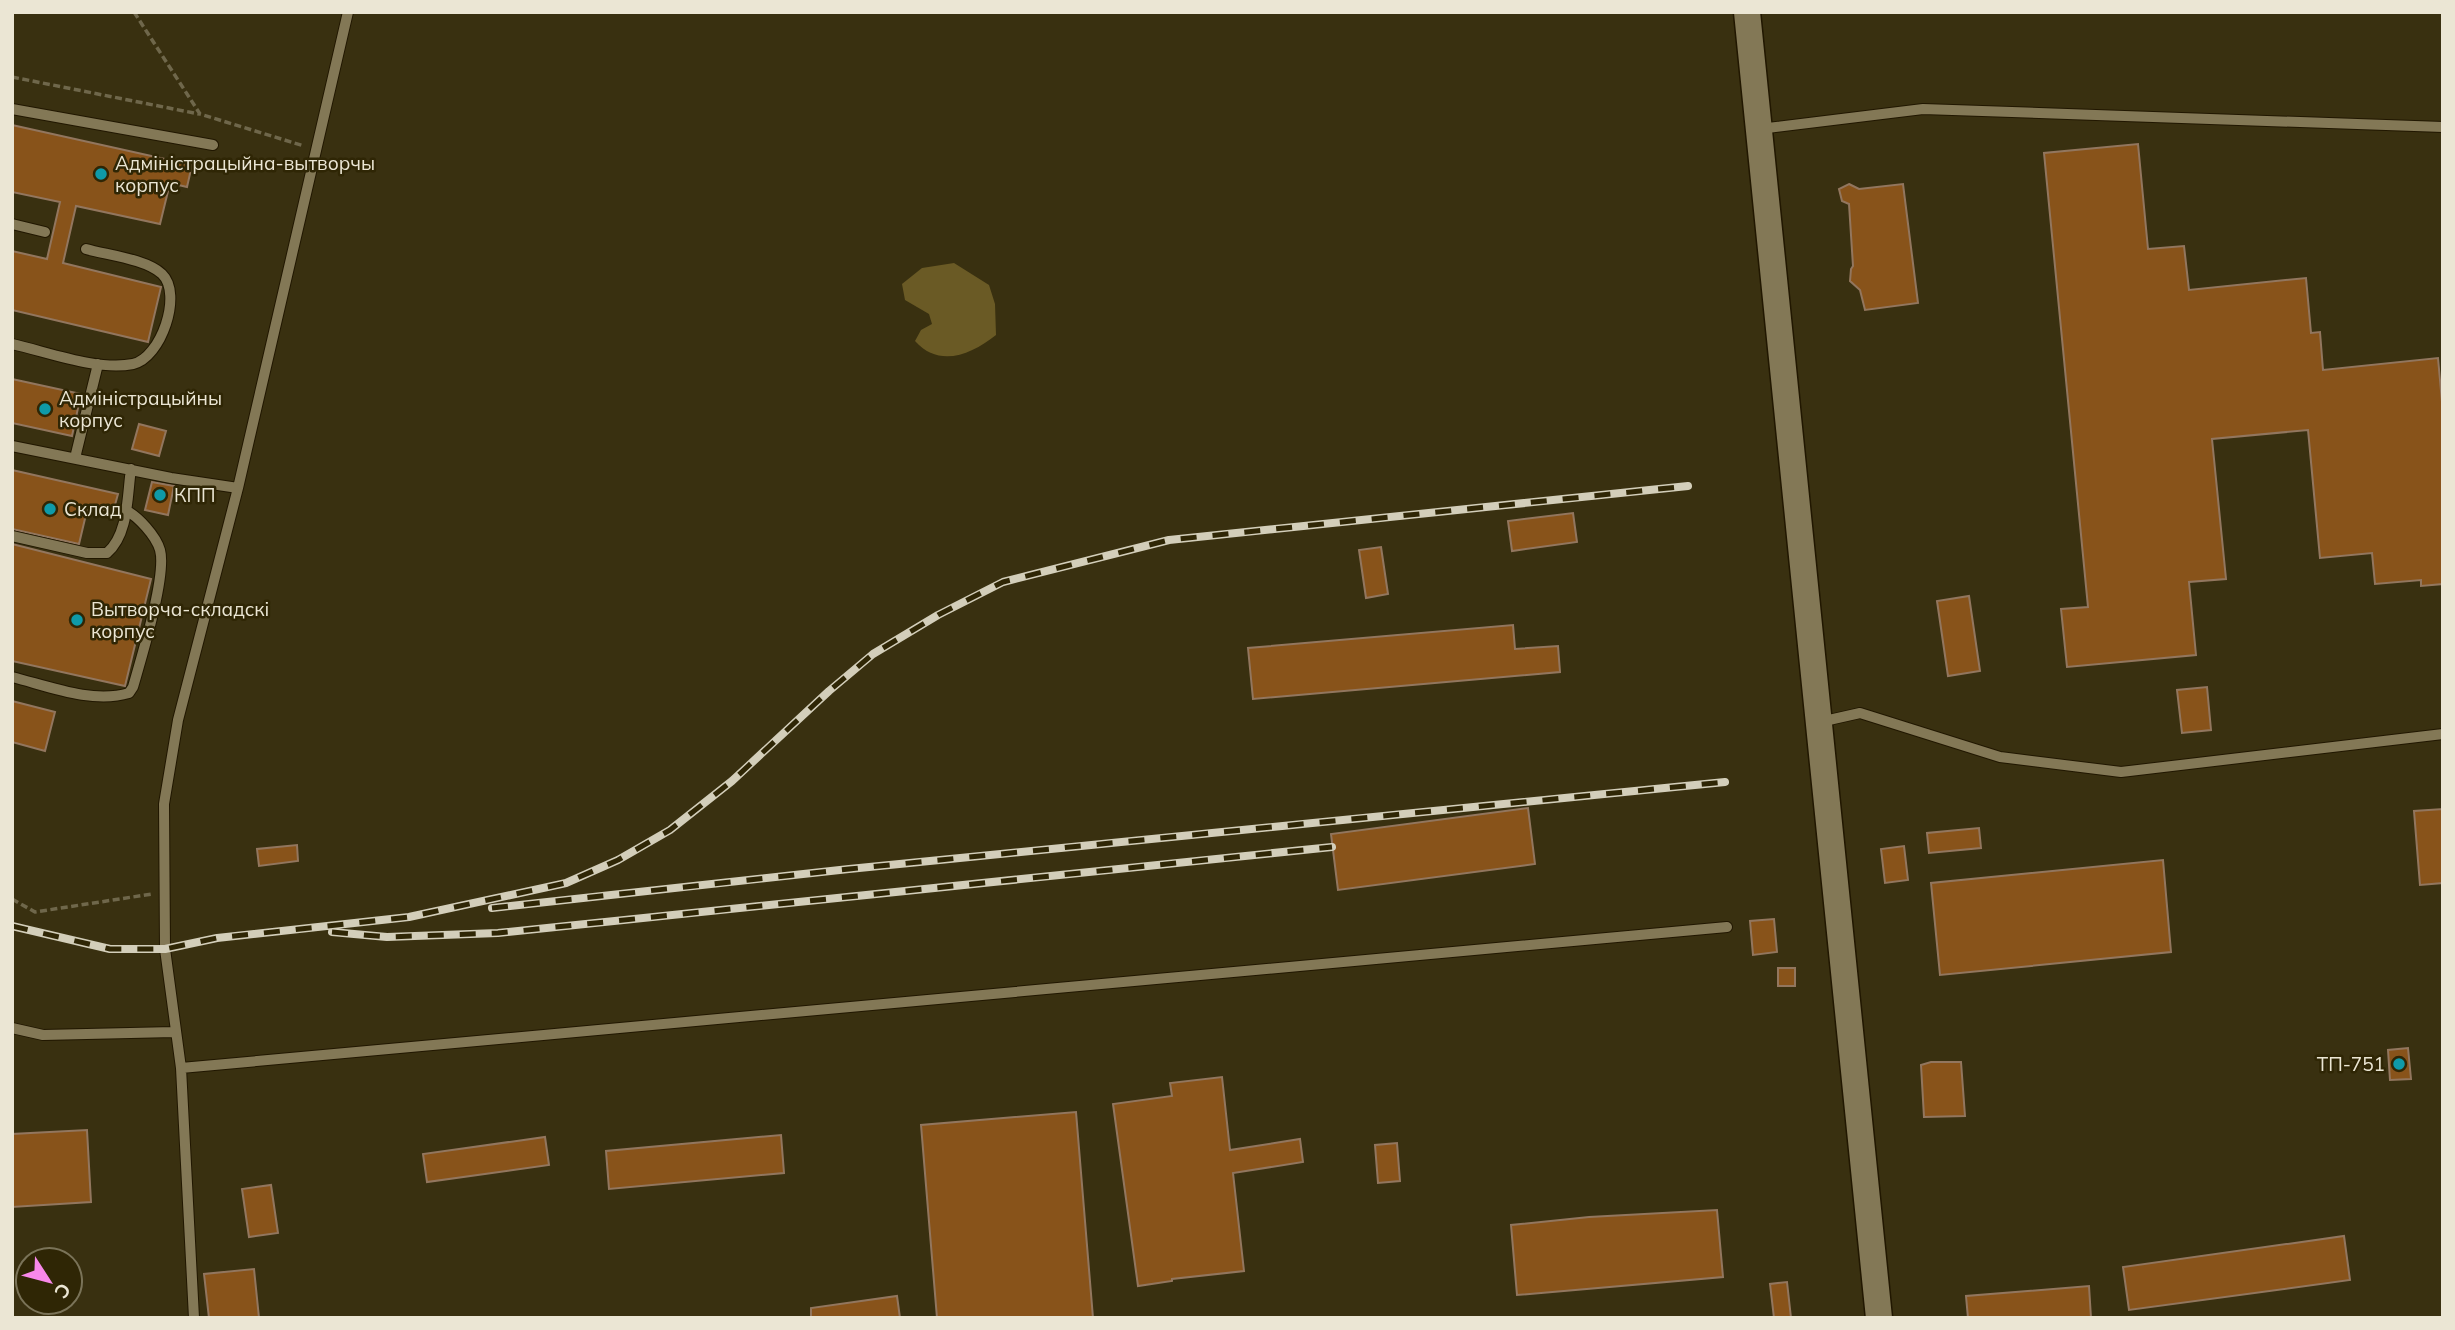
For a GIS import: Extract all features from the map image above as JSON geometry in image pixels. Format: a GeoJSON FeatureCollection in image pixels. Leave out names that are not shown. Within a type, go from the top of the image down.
{"type":"FeatureCollection","features":[{"type":"Feature","properties":{"kind":"main road"},"geometry":{"type":"LineString","coordinates":[[1747,12],[1880,1318]]}},
{"type":"Feature","properties":{"kind":"lane"},"geometry":{"type":"LineString","coordinates":[[194,1318],[181,1068],[174,1032],[165,949],[164,804],[178,720],[238,488],[348,12]]}},
{"type":"Feature","properties":{"kind":"lane"},"geometry":{"type":"LineString","coordinates":[[12,109],[213,145]]}},
{"type":"Feature","properties":{"kind":"lane"},"geometry":{"type":"LineString","coordinates":[[1759,129],[1923,109],[2443,127]]}},
{"type":"Feature","properties":{"kind":"lane"},"geometry":{"type":"LineString","coordinates":[[12,224],[45,232]]}},
{"type":"Feature","properties":{"kind":"lane"},"geometry":{"type":"LineString","coordinates":[[12,344],[98,364],[132,364],[147,359],[153,353],[172,294],[167,279],[150,267],[86,249]]}},
{"type":"Feature","properties":{"kind":"lane"},"geometry":{"type":"LineString","coordinates":[[75,458],[98,364]]}},
{"type":"Feature","properties":{"kind":"lane"},"geometry":{"type":"LineString","coordinates":[[12,446],[238,488]]}},
{"type":"Feature","properties":{"kind":"lane"},"geometry":{"type":"LineString","coordinates":[[12,536],[87,553],[107,553],[117,541],[131,469]]}},
{"type":"Feature","properties":{"kind":"lane"},"geometry":{"type":"LineString","coordinates":[[12,677],[83,694],[117,697],[129,694],[153,611],[161,553],[143,526],[125,510]]}},
{"type":"Feature","properties":{"kind":"lane"},"geometry":{"type":"LineString","coordinates":[[1819,722],[1860,713],[2000,757],[2121,772],[2443,734]]}},
{"type":"Feature","properties":{"kind":"lane"},"geometry":{"type":"LineString","coordinates":[[181,1068],[1727,927]]}},
{"type":"Feature","properties":{"kind":"lane"},"geometry":{"type":"LineString","coordinates":[[12,1028],[43,1035],[174,1032]]}},
{"type":"Feature","properties":{"kind":"path"},"geometry":{"type":"LineString","coordinates":[[134,12],[200,114]]}},
{"type":"Feature","properties":{"kind":"path"},"geometry":{"type":"LineString","coordinates":[[12,76],[200,114],[316,150]]}},
{"type":"Feature","properties":{"kind":"path"},"geometry":{"type":"LineString","coordinates":[[12,899],[35,912],[164,892]]}},
{"type":"Feature","properties":{"kind":"shaded area"},"geometry":{"type":"Polygon","coordinates":[[[954,263],[989,285],[995,304],[996,335],[966,353],[945,356],[924,349],[915,341],[921,330],[932,324],[929,314],[905,300],[902,284],[922,268],[954,263]]]}},
{"type":"Feature","properties":{"kind":"building"},"geometry":{"type":"Polygon","coordinates":[[[12,125],[192,165],[187,187],[170,183],[160,224],[76,206],[63,263],[161,287],[148,342],[12,310],[12,251],[47,259],[60,202],[12,192],[12,125]]]}},
{"type":"Feature","properties":{"kind":"building"},"geometry":{"type":"Polygon","coordinates":[[[2138,144],[2148,249],[2184,246],[2189,290],[2306,278],[2311,333],[2320,332],[2323,370],[2438,358],[2443,413],[2443,584],[2421,586],[2421,580],[2375,584],[2372,553],[2320,558],[2308,430],[2212,439],[2226,579],[2189,582],[2196,655],[2067,667],[2061,609],[2088,607],[2044,153],[2138,144]]]}},
{"type":"Feature","properties":{"kind":"building"},"geometry":{"type":"Polygon","coordinates":[[[1849,184],[1859,189],[1903,184],[1918,303],[1865,310],[1860,290],[1850,281],[1853,266],[1849,204],[1842,201],[1839,189],[1849,184]]]}},
{"type":"Feature","properties":{"kind":"building","name":"Адміністрацыйны корпус"},"geometry":{"type":"Polygon","coordinates":[[[12,379],[81,394],[72,436],[12,423],[12,379]]]}},
{"type":"Feature","properties":{"kind":"building"},"geometry":{"type":"Polygon","coordinates":[[[139,424],[166,431],[159,456],[132,449],[139,424]]]}},
{"type":"Feature","properties":{"kind":"building","name":"Склад"},"geometry":{"type":"Polygon","coordinates":[[[12,470],[118,494],[113,512],[88,506],[79,544],[12,529],[12,470]]]}},
{"type":"Feature","properties":{"kind":"building","name":"КПП"},"geometry":{"type":"Polygon","coordinates":[[[152,482],[174,486],[168,515],[145,510],[152,482]]]}},
{"type":"Feature","properties":{"kind":"building"},"geometry":{"type":"Polygon","coordinates":[[[1573,513],[1577,542],[1512,551],[1508,521],[1573,513]]]}},
{"type":"Feature","properties":{"kind":"building","name":"Вытворча-складскі корпус"},"geometry":{"type":"Polygon","coordinates":[[[12,544],[151,579],[125,686],[12,661],[12,544]]]}},
{"type":"Feature","properties":{"kind":"building"},"geometry":{"type":"Polygon","coordinates":[[[1381,547],[1388,594],[1366,598],[1359,550],[1381,547]]]}},
{"type":"Feature","properties":{"kind":"building"},"geometry":{"type":"Polygon","coordinates":[[[1969,596],[1980,671],[1948,676],[1937,601],[1969,596]]]}},
{"type":"Feature","properties":{"kind":"building"},"geometry":{"type":"Polygon","coordinates":[[[1513,625],[1515,649],[1558,646],[1560,672],[1253,699],[1248,648],[1513,625]]]}},
{"type":"Feature","properties":{"kind":"building"},"geometry":{"type":"Polygon","coordinates":[[[2207,687],[2211,730],[2182,733],[2177,690],[2207,687]]]}},
{"type":"Feature","properties":{"kind":"building"},"geometry":{"type":"Polygon","coordinates":[[[12,701],[55,712],[45,751],[12,742],[12,701]]]}},
{"type":"Feature","properties":{"kind":"building"},"geometry":{"type":"Polygon","coordinates":[[[1528,808],[1535,864],[1338,890],[1331,834],[1528,808]]]}},
{"type":"Feature","properties":{"kind":"building"},"geometry":{"type":"Polygon","coordinates":[[[2443,809],[2443,883],[2420,885],[2414,811],[2443,809]]]}},
{"type":"Feature","properties":{"kind":"building"},"geometry":{"type":"Polygon","coordinates":[[[1979,828],[1981,848],[1929,853],[1927,833],[1979,828]]]}},
{"type":"Feature","properties":{"kind":"building"},"geometry":{"type":"Polygon","coordinates":[[[297,845],[298,861],[259,866],[257,849],[297,845]]]}},
{"type":"Feature","properties":{"kind":"building"},"geometry":{"type":"Polygon","coordinates":[[[1904,846],[1908,880],[1885,883],[1881,849],[1904,846]]]}},
{"type":"Feature","properties":{"kind":"building"},"geometry":{"type":"Polygon","coordinates":[[[2163,860],[2171,952],[1940,975],[1931,883],[2163,860]]]}},
{"type":"Feature","properties":{"kind":"building"},"geometry":{"type":"Polygon","coordinates":[[[1774,919],[1777,952],[1753,955],[1750,921],[1774,919]]]}},
{"type":"Feature","properties":{"kind":"building"},"geometry":{"type":"Polygon","coordinates":[[[1778,968],[1795,968],[1795,986],[1778,986],[1778,968]]]}},
{"type":"Feature","properties":{"kind":"building","name":"ТП-751"},"geometry":{"type":"Polygon","coordinates":[[[2408,1048],[2411,1079],[2390,1080],[2388,1050],[2408,1048]]]}},
{"type":"Feature","properties":{"kind":"building"},"geometry":{"type":"Polygon","coordinates":[[[1931,1062],[1961,1062],[1965,1116],[1924,1117],[1921,1065],[1931,1062]]]}},
{"type":"Feature","properties":{"kind":"building"},"geometry":{"type":"Polygon","coordinates":[[[1222,1077],[1230,1150],[1300,1139],[1303,1162],[1233,1173],[1244,1271],[1172,1279],[1138,1286],[1113,1104],[1172,1096],[1170,1083],[1222,1077]]]}},
{"type":"Feature","properties":{"kind":"building"},"geometry":{"type":"Polygon","coordinates":[[[1076,1112],[1093,1318],[937,1318],[921,1125],[1076,1112]]]}},
{"type":"Feature","properties":{"kind":"building"},"geometry":{"type":"Polygon","coordinates":[[[87,1130],[91,1202],[12,1207],[12,1134],[87,1130]]]}},
{"type":"Feature","properties":{"kind":"building"},"geometry":{"type":"Polygon","coordinates":[[[781,1135],[784,1173],[609,1189],[606,1151],[781,1135]]]}},
{"type":"Feature","properties":{"kind":"building"},"geometry":{"type":"Polygon","coordinates":[[[545,1137],[549,1165],[427,1182],[423,1154],[545,1137]]]}},
{"type":"Feature","properties":{"kind":"building"},"geometry":{"type":"Polygon","coordinates":[[[1397,1143],[1400,1181],[1378,1183],[1375,1145],[1397,1143]]]}},
{"type":"Feature","properties":{"kind":"building"},"geometry":{"type":"Polygon","coordinates":[[[271,1185],[278,1233],[249,1237],[242,1189],[271,1185]]]}},
{"type":"Feature","properties":{"kind":"building"},"geometry":{"type":"Polygon","coordinates":[[[1717,1210],[1723,1277],[1517,1295],[1511,1225],[1589,1217],[1717,1210]]]}},
{"type":"Feature","properties":{"kind":"building"},"geometry":{"type":"Polygon","coordinates":[[[2344,1236],[2350,1280],[2129,1310],[2123,1267],[2344,1236]]]}},
{"type":"Feature","properties":{"kind":"building"},"geometry":{"type":"Polygon","coordinates":[[[254,1269],[259,1318],[209,1318],[204,1274],[254,1269]]]}},
{"type":"Feature","properties":{"kind":"building"},"geometry":{"type":"Polygon","coordinates":[[[1787,1282],[1791,1318],[1774,1318],[1770,1284],[1787,1282]]]}},
{"type":"Feature","properties":{"kind":"building"},"geometry":{"type":"Polygon","coordinates":[[[2089,1286],[2091,1318],[1968,1318],[1966,1296],[2089,1286]]]}},
{"type":"Feature","properties":{"kind":"building"},"geometry":{"type":"Polygon","coordinates":[[[897,1296],[900,1318],[811,1318],[811,1308],[897,1296]]]}},
{"type":"Feature","properties":{"kind":"railway"},"geometry":{"type":"LineString","coordinates":[[12,926],[110,949],[165,949],[217,938],[409,917],[566,883],[618,860],[670,830],[732,781],[873,654],[938,615],[1003,582],[1169,540],[1688,486]]}},
{"type":"Feature","properties":{"kind":"railway"},"geometry":{"type":"LineString","coordinates":[[492,908],[849,869],[1725,782]]}},
{"type":"Feature","properties":{"kind":"railway"},"geometry":{"type":"LineString","coordinates":[[332,932],[387,937],[498,933],[1332,847]]}},
{"type":"Feature","properties":{"kind":"place","name":"Адміністрацыйна-вытворчы корпус"},"geometry":{"type":"Point","coordinates":[101,174]}},
{"type":"Feature","properties":{"kind":"place","name":"Адміністрацыйны корпус"},"geometry":{"type":"Point","coordinates":[45,409]}},
{"type":"Feature","properties":{"kind":"place","name":"КПП"},"geometry":{"type":"Point","coordinates":[160,495]}},
{"type":"Feature","properties":{"kind":"place","name":"Склад"},"geometry":{"type":"Point","coordinates":[50,509]}},
{"type":"Feature","properties":{"kind":"place","name":"Вытворча-складскі корпус"},"geometry":{"type":"Point","coordinates":[77,620]}},
{"type":"Feature","properties":{"kind":"place","name":"ТП-751"},"geometry":{"type":"Point","coordinates":[2399,1064]}}]}
